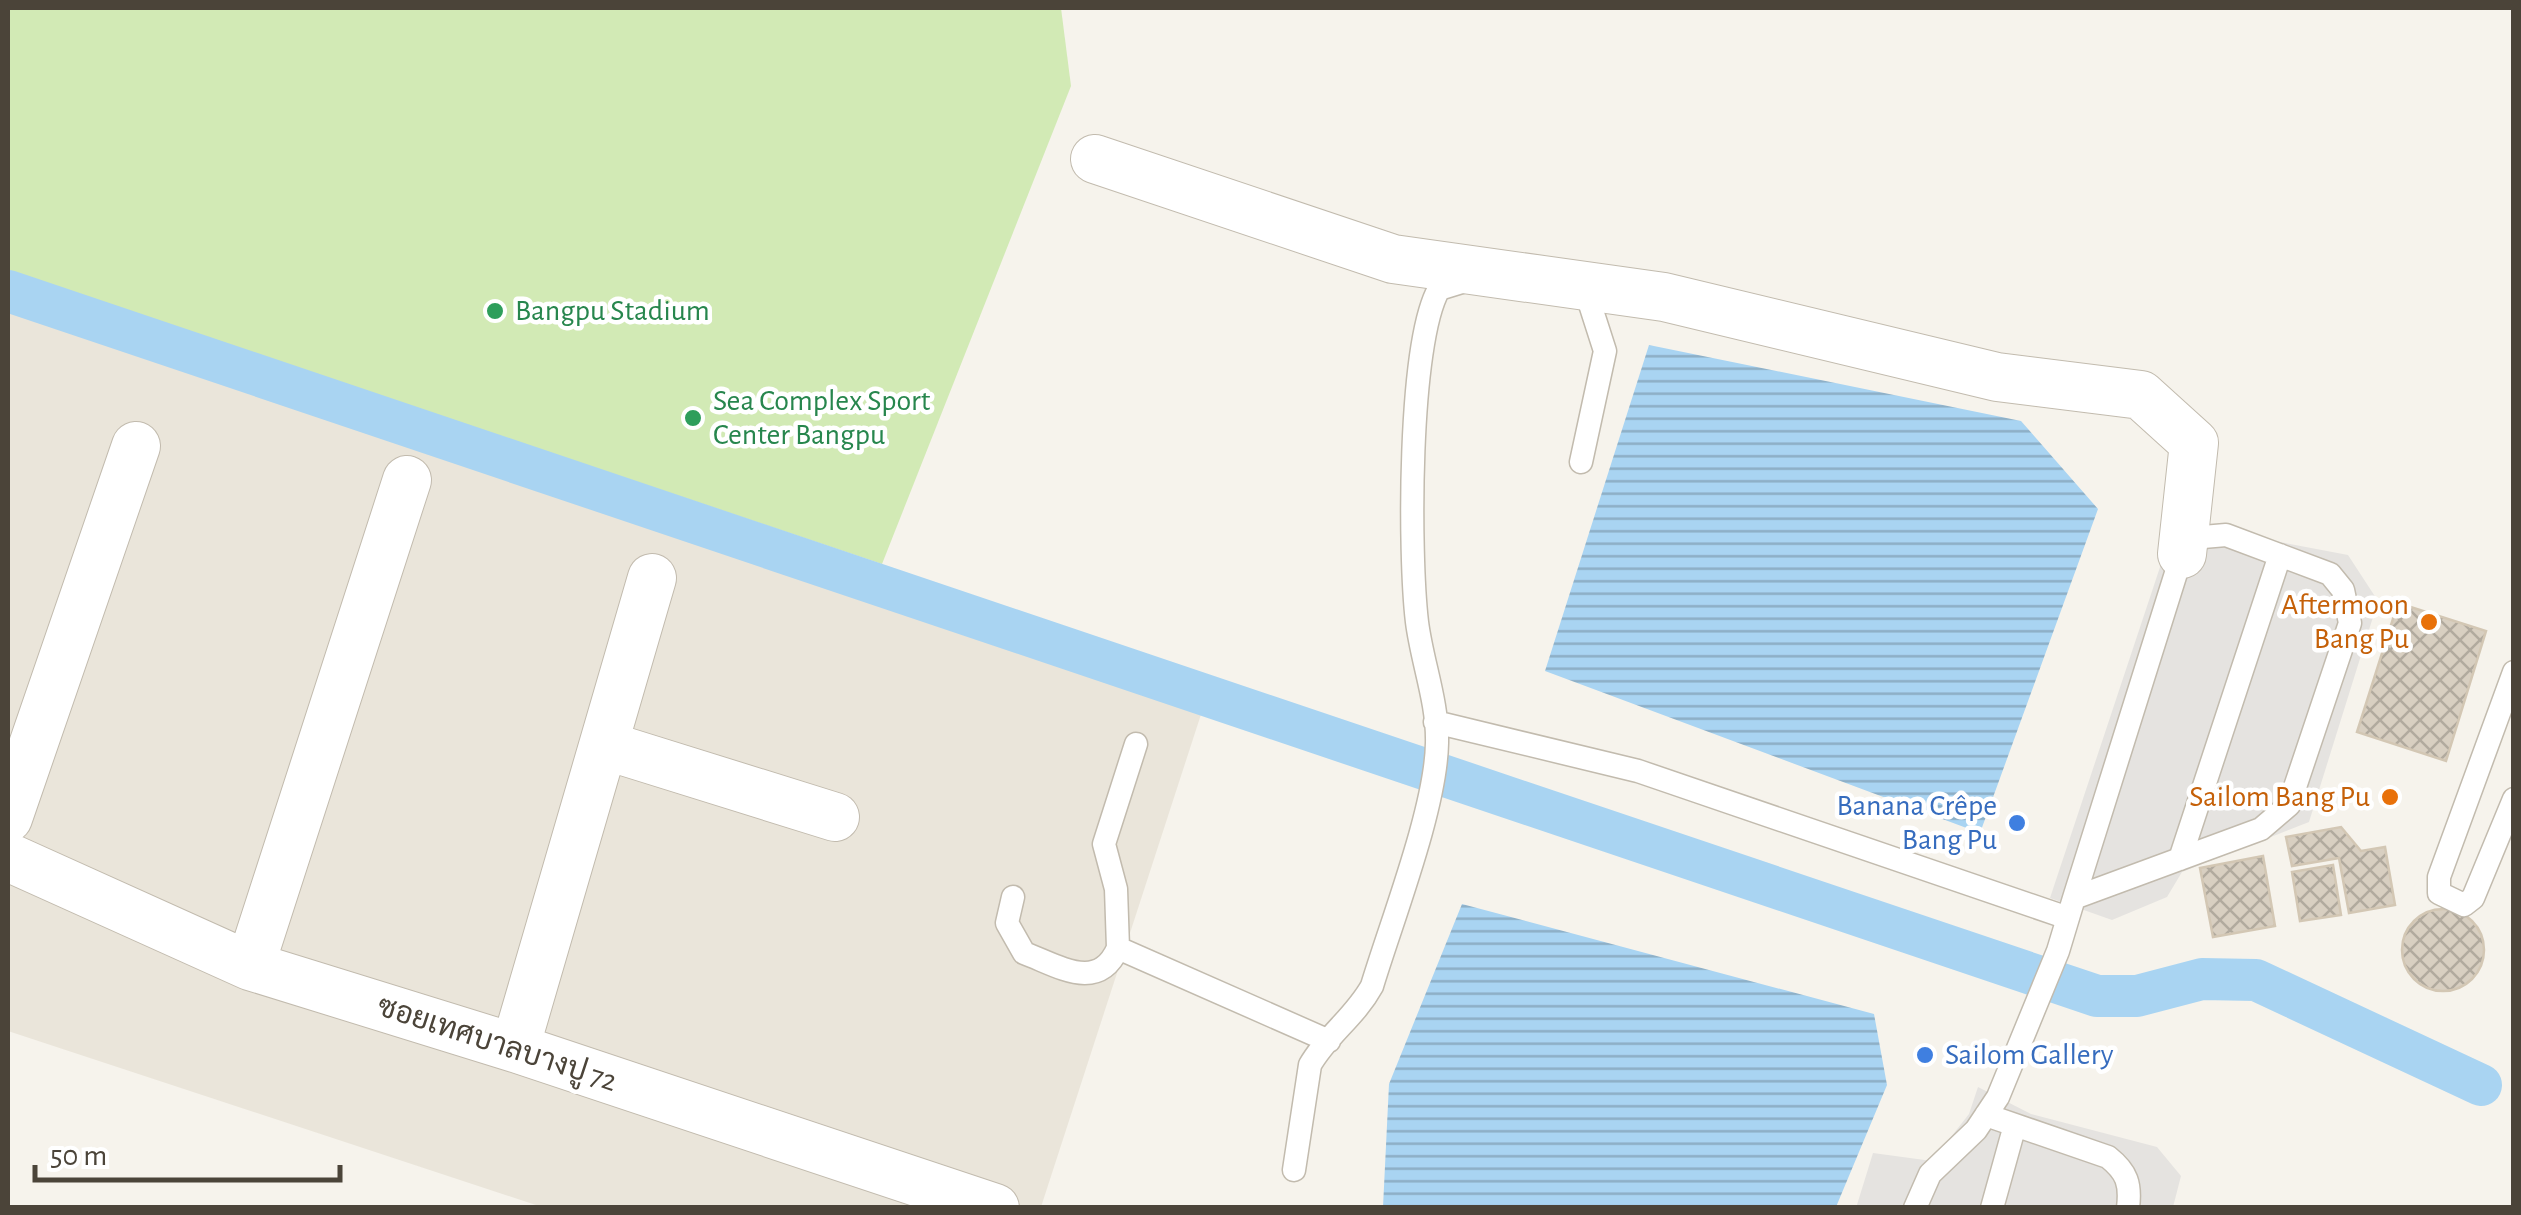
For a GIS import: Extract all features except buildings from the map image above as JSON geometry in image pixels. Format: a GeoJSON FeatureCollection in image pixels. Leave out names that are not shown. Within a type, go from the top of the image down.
{"type":"FeatureCollection","features":[{"type":"Feature","properties":{"kind":"street"},"geometry":{"type":"LineString","coordinates":[[1095,160],[1392,259],[1664,297],[1997,377],[2141,395],[2194,443],[2182,554]]}},
{"type":"Feature","properties":{"kind":"street"},"geometry":{"type":"LineString","coordinates":[[8,818],[136,446]]}},
{"type":"Feature","properties":{"kind":"street"},"geometry":{"type":"LineString","coordinates":[[250,966],[407,480]]}},
{"type":"Feature","properties":{"kind":"street"},"geometry":{"type":"LineString","coordinates":[[514,1048],[652,578]]}},
{"type":"Feature","properties":{"kind":"street"},"geometry":{"type":"LineString","coordinates":[[604,745],[835,817]]}},
{"type":"Feature","properties":{"kind":"street","name":"ซอยเทศบาลบางปู 72"},"geometry":{"type":"LineString","coordinates":[[8,857],[250,966],[514,1048],[995,1208]]}},
{"type":"Feature","properties":{"kind":"lane"},"geometry":{"type":"LineString","coordinates":[[1294,1170],[1310,1065],[1358,1012],[1372,986],[1425,808],[1436,755],[1435,722],[1417,624],[1413,563],[1419,366],[1427,309],[1439,290],[1460,280],[1574,292],[1588,298],[1604,352],[1581,462]]}},
{"type":"Feature","properties":{"kind":"lane"},"geometry":{"type":"LineString","coordinates":[[1435,722],[1638,771],[2071,908],[2180,859],[2262,829],[2288,805],[2350,623],[2344,590],[2330,574],[2226,535],[2203,537],[2182,554],[2071,908],[2058,951],[1998,1097],[1930,1174],[1915,1208]]}},
{"type":"Feature","properties":{"kind":"lane"},"geometry":{"type":"LineString","coordinates":[[2180,859],[2280,554]]}},
{"type":"Feature","properties":{"kind":"lane"},"geometry":{"type":"LineString","coordinates":[[2514,672],[2439,877],[2438,893],[2464,905],[2473,898],[2514,799]]}},
{"type":"Feature","properties":{"kind":"lane"},"geometry":{"type":"LineString","coordinates":[[1012,897],[1007,923],[1024,953],[1090,974],[1105,969],[1118,948],[1117,900],[1104,844],[1136,744]]}},
{"type":"Feature","properties":{"kind":"lane"},"geometry":{"type":"LineString","coordinates":[[1118,948],[1329,1040]]}},
{"type":"Feature","properties":{"kind":"lane"},"geometry":{"type":"LineString","coordinates":[[1986,1115],[2108,1157],[2124,1170],[2130,1188],[2128,1208]]}},
{"type":"Feature","properties":{"kind":"lane"},"geometry":{"type":"LineString","coordinates":[[1992,1208],[2016,1125]]}},
{"type":"Feature","properties":{"kind":"shaded area"},"geometry":{"type":"Polygon","coordinates":[[[8,307],[1206,699],[1041,1207],[542,1207],[8,1031],[8,307]]]}},
{"type":"Feature","properties":{"kind":"shaded area"},"geometry":{"type":"Polygon","coordinates":[[[2175,522],[2348,555],[2378,601],[2309,822],[2182,872],[2167,897],[2112,920],[2050,898],[2175,522]]]}},
{"type":"Feature","properties":{"kind":"shaded area"},"geometry":{"type":"Polygon","coordinates":[[[1978,1087],[2031,1114],[2157,1147],[2181,1176],[2173,1207],[1856,1208],[1873,1153],[1932,1161],[1969,1114],[1978,1087]]]}},
{"type":"Feature","properties":{"kind":"green space","name":"Sea Complex Sport Center Bangpu"},"geometry":{"type":"Polygon","coordinates":[[[8,8],[1061,8],[1071,86],[882,564],[8,271],[8,8]]]}},
{"type":"Feature","properties":{"kind":"water"},"geometry":{"type":"Polygon","coordinates":[[[1649,345],[2021,421],[2098,509],[1980,833],[1545,671],[1649,345]]]}},
{"type":"Feature","properties":{"kind":"water"},"geometry":{"type":"Polygon","coordinates":[[[1462,904],[1874,1014],[1887,1085],[1836,1207],[1383,1207],[1389,1084],[1462,904]]]}},
{"type":"Feature","properties":{"kind":"waterway"},"geometry":{"type":"LineString","coordinates":[[8,291],[2097,996],[2137,996],[2202,979],[2256,980],[2481,1085]]}},
{"type":"Feature","properties":{"kind":"place","name":"Bangpu Stadium"},"geometry":{"type":"Point","coordinates":[495,311]}},
{"type":"Feature","properties":{"kind":"place","name":"Sea Complex Sport Center Bangpu"},"geometry":{"type":"Point","coordinates":[693,418]}},
{"type":"Feature","properties":{"kind":"place","name":"Aftermoon Bang Pu"},"geometry":{"type":"Point","coordinates":[2429,622]}},
{"type":"Feature","properties":{"kind":"place","name":"Sailom Bang Pu"},"geometry":{"type":"Point","coordinates":[2390,797]}},
{"type":"Feature","properties":{"kind":"place","name":"Banana Crêpe Bang Pu"},"geometry":{"type":"Point","coordinates":[2017,823]}},
{"type":"Feature","properties":{"kind":"place","name":"Sailom Gallery"},"geometry":{"type":"Point","coordinates":[1925,1055]}}]}
